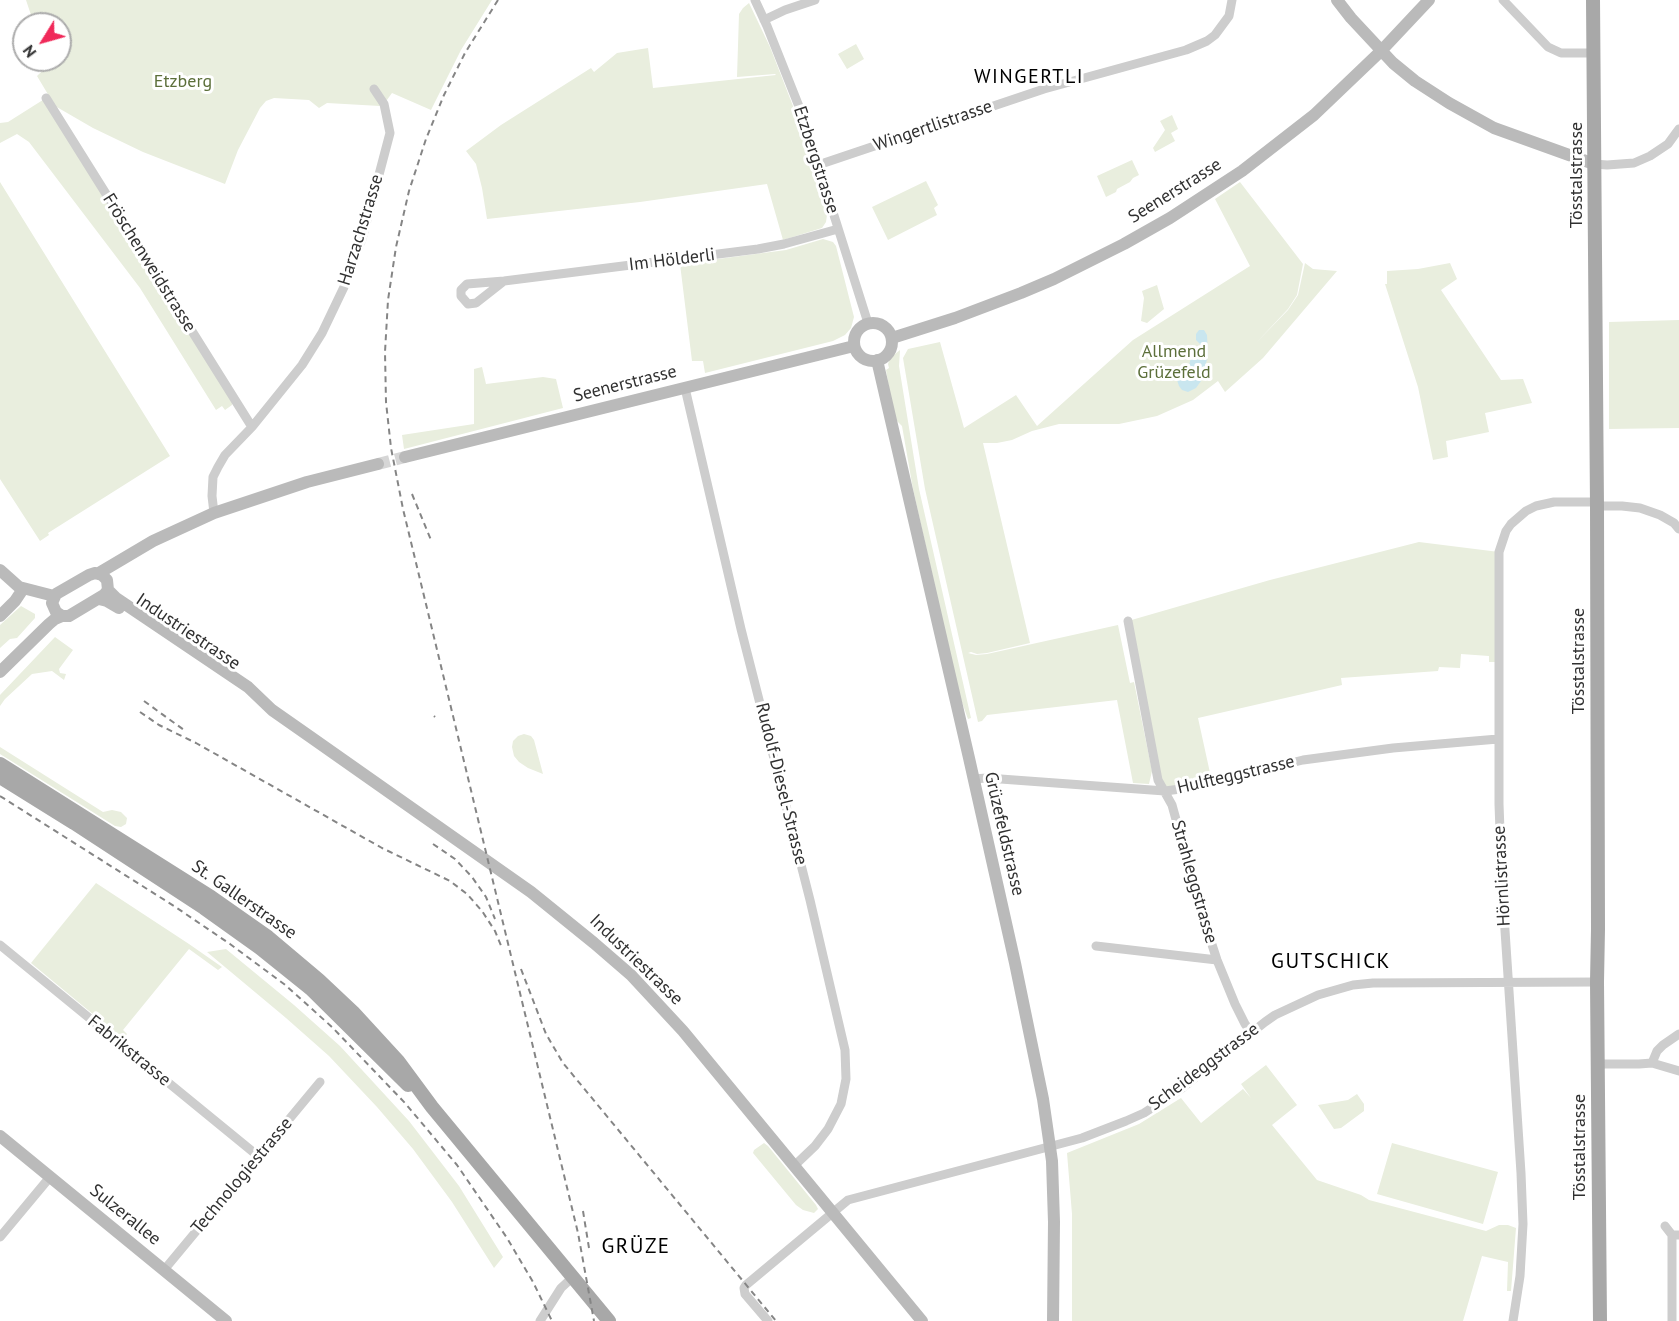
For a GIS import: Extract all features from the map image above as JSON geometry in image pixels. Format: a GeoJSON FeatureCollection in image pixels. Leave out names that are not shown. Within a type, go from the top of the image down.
{"type":"FeatureCollection","features":[{"type":"Feature","properties":{"kind":"main road"},"geometry":{"type":"LineString","coordinates":[[1337,0],[1381,51],[1415,81],[1465,113],[1503,131],[1594,164]]}},
{"type":"Feature","properties":{"kind":"main road","name":"Seenerstrasse"},"geometry":{"type":"LineString","coordinates":[[892,338],[955,318],[1054,279],[1170,218],[1242,171],[1300,126],[1381,51],[1429,0]]}},
{"type":"Feature","properties":{"kind":"main road","name":"Tösstalstrasse"},"geometry":{"type":"LineString","coordinates":[[1593,0],[1600,1321]]}},
{"type":"Feature","properties":{"kind":"main road"},"geometry":{"type":"LineString","coordinates":[[868,323],[885,327],[892,338],[891,349],[878,360],[872,361],[861,356],[855,346],[855,334],[868,323]]}},
{"type":"Feature","properties":{"kind":"main road","name":"Seenerstrasse"},"geometry":{"type":"LineString","coordinates":[[405,457],[855,346]]}},
{"type":"Feature","properties":{"kind":"main road","name":"Grüzefeldstrasse"},"geometry":{"type":"LineString","coordinates":[[878,360],[1037,1064],[1050,1147],[1054,1222],[1053,1321]]}},
{"type":"Feature","properties":{"kind":"main road"},"geometry":{"type":"LineString","coordinates":[[24,648],[59,592],[89,575],[99,573],[153,542],[214,513],[307,482],[378,464]]}},
{"type":"Feature","properties":{"kind":"main road"},"geometry":{"type":"LineString","coordinates":[[0,672],[55,619],[72,615],[99,599],[117,572],[153,542]]}},
{"type":"Feature","properties":{"kind":"main road"},"geometry":{"type":"LineString","coordinates":[[0,570],[23,589],[53,601]]}},
{"type":"Feature","properties":{"kind":"main road"},"geometry":{"type":"LineString","coordinates":[[99,573],[105,577],[108,586]]}},
{"type":"Feature","properties":{"kind":"main road","name":"Industriestrasse"},"geometry":{"type":"LineString","coordinates":[[108,586],[116,598],[248,687],[257,697],[321,745],[531,892],[594,942],[657,1003],[922,1321]]}},
{"type":"Feature","properties":{"kind":"main road"},"geometry":{"type":"LineString","coordinates":[[0,616],[23,589]]}},
{"type":"Feature","properties":{"kind":"main road","name":"Industriestrasse"},"geometry":{"type":"LineString","coordinates":[[99,599],[112,603],[257,697]]}},
{"type":"Feature","properties":{"kind":"main road"},"geometry":{"type":"LineString","coordinates":[[53,601],[56,612],[62,616]]}},
{"type":"Feature","properties":{"kind":"main road","name":"St. Gallerstrasse"},"geometry":{"type":"LineString","coordinates":[[0,764],[202,891],[268,938],[319,980],[353,1012],[398,1061],[432,1107],[609,1321]]}},
{"type":"Feature","properties":{"kind":"main road","name":"St. Gallerstrasse"},"geometry":{"type":"LineString","coordinates":[[0,777],[75,823],[260,948],[311,989],[432,1107]]}},
{"type":"Feature","properties":{"kind":"main road","name":"Sulzerallee"},"geometry":{"type":"LineString","coordinates":[[0,1137],[226,1321]]}},
{"type":"Feature","properties":{"kind":"street","name":"Etzbergstrasse"},"geometry":{"type":"LineString","coordinates":[[755,0],[802,114],[868,323]]}},
{"type":"Feature","properties":{"kind":"street"},"geometry":{"type":"LineString","coordinates":[[764,20],[814,0]]}},
{"type":"Feature","properties":{"kind":"street","name":"Wingertlistrasse"},"geometry":{"type":"LineString","coordinates":[[818,165],[1044,89],[1186,50],[1215,35],[1229,16],[1232,0]]}},
{"type":"Feature","properties":{"kind":"street"},"geometry":{"type":"LineString","coordinates":[[1503,0],[1548,47],[1561,53],[1594,52]]}},
{"type":"Feature","properties":{"kind":"street","name":"Harzachstrasse"},"geometry":{"type":"LineString","coordinates":[[214,513],[213,477],[225,455],[252,427],[296,374],[322,333],[345,287],[362,239],[390,133],[384,104],[374,89]]}},
{"type":"Feature","properties":{"kind":"street","name":"Fröschenweidstrasse"},"geometry":{"type":"LineString","coordinates":[[46,98],[252,427]]}},
{"type":"Feature","properties":{"kind":"street"},"geometry":{"type":"LineString","coordinates":[[1594,164],[1634,163],[1668,144],[1679,129]]}},
{"type":"Feature","properties":{"kind":"street","name":"Im Hölderli"},"geometry":{"type":"LineString","coordinates":[[504,281],[758,249],[838,229]]}},
{"type":"Feature","properties":{"kind":"street","name":"Rudolf-Diesel-Strasse"},"geometry":{"type":"LineString","coordinates":[[685,388],[741,629],[810,900],[845,1050],[846,1079],[841,1104],[828,1129],[794,1166]]}},
{"type":"Feature","properties":{"kind":"street","name":"Hörnlistrasse"},"geometry":{"type":"LineString","coordinates":[[1513,1321],[1520,1276],[1523,1224],[1502,885],[1498,739],[1499,552],[1505,534],[1516,519],[1536,506],[1554,502],[1640,508],[1660,515],[1679,529]]}},
{"type":"Feature","properties":{"kind":"street","name":"Strahleggstrasse"},"geometry":{"type":"LineString","coordinates":[[1128,621],[1158,780],[1172,805],[1217,960],[1239,1012],[1251,1032]]}},
{"type":"Feature","properties":{"kind":"street","name":"Hulfteggstrasse"},"geometry":{"type":"LineString","coordinates":[[974,779],[987,777],[1165,792],[1225,780],[1303,760],[1388,749],[1498,739]]}},
{"type":"Feature","properties":{"kind":"street","name":"Fabrikstrasse"},"geometry":{"type":"LineString","coordinates":[[0,945],[258,1156]]}},
{"type":"Feature","properties":{"kind":"street"},"geometry":{"type":"LineString","coordinates":[[1096,946],[1217,960]]}},
{"type":"Feature","properties":{"kind":"street","name":"Scheideggstrasse"},"geometry":{"type":"LineString","coordinates":[[768,1321],[745,1294],[745,1286],[848,1200],[1082,1138],[1126,1121],[1144,1113],[1181,1089],[1275,1015],[1318,995],[1353,985],[1373,983],[1597,982]]}},
{"type":"Feature","properties":{"kind":"street"},"geometry":{"type":"LineString","coordinates":[[1652,1063],[1663,1045],[1679,1034]]}},
{"type":"Feature","properties":{"kind":"street"},"geometry":{"type":"LineString","coordinates":[[1598,1064],[1652,1063],[1679,1071]]}},
{"type":"Feature","properties":{"kind":"street","name":"Technologiestrasse"},"geometry":{"type":"LineString","coordinates":[[164,1270],[320,1082]]}},
{"type":"Feature","properties":{"kind":"street"},"geometry":{"type":"LineString","coordinates":[[0,1237],[50,1177]]}},
{"type":"Feature","properties":{"kind":"street"},"geometry":{"type":"LineString","coordinates":[[1665,1226],[1675,1235],[1672,1321]]}},
{"type":"Feature","properties":{"kind":"street"},"geometry":{"type":"LineString","coordinates":[[540,1321],[561,1288],[573,1277]]}},
{"type":"Feature","properties":{"kind":"green space","name":"Etzberg"},"geometry":{"type":"Polygon","coordinates":[[[26,0],[492,0],[461,50],[431,110],[392,93],[380,106],[327,103],[319,108],[309,100],[274,98],[266,101],[260,108],[238,150],[225,184],[143,152],[93,128],[55,106],[37,76],[41,72],[72,72],[72,12],[30,12],[26,0]]]}},
{"type":"Feature","properties":{"kind":"green space"},"geometry":{"type":"Polygon","coordinates":[[[749,3],[770,47],[793,106],[827,215],[822,228],[783,240],[767,184],[640,202],[487,219],[476,164],[466,151],[501,125],[591,68],[594,72],[617,53],[648,48],[653,88],[776,75],[737,77],[739,14],[749,3]]]}},
{"type":"Feature","properties":{"kind":"green space"},"geometry":{"type":"Polygon","coordinates":[[[856,44],[864,59],[847,69],[838,54],[856,44]]]}},
{"type":"Feature","properties":{"kind":"green space"},"geometry":{"type":"Polygon","coordinates":[[[46,98],[233,397],[232,405],[225,410],[222,406],[216,410],[140,288],[29,142],[17,134],[0,143],[0,123],[8,122],[46,98]]]}},
{"type":"Feature","properties":{"kind":"green space"},"geometry":{"type":"Polygon","coordinates":[[[1172,115],[1178,129],[1171,133],[1175,141],[1155,152],[1153,148],[1165,130],[1160,121],[1172,115]]]}},
{"type":"Feature","properties":{"kind":"green space"},"geometry":{"type":"Polygon","coordinates":[[[1132,160],[1139,175],[1106,197],[1097,176],[1132,160]]]}},
{"type":"Feature","properties":{"kind":"green space"},"geometry":{"type":"Polygon","coordinates":[[[926,181],[938,205],[934,208],[937,215],[888,240],[872,207],[926,181]]]}},
{"type":"Feature","properties":{"kind":"green space"},"geometry":{"type":"Polygon","coordinates":[[[0,182],[170,456],[48,533],[49,535],[40,541],[0,479],[0,182]]]}},
{"type":"Feature","properties":{"kind":"green space","name":"Allmend Grüzefeld"},"geometry":{"type":"Polygon","coordinates":[[[1240,182],[1303,264],[1297,295],[1288,309],[1256,343],[1288,310],[1298,295],[1305,263],[1313,269],[1337,271],[1263,358],[1225,392],[1218,381],[1193,400],[1157,416],[1119,424],[1059,424],[1032,431],[1012,440],[983,443],[1030,643],[987,653],[968,653],[976,655],[987,654],[1118,625],[1130,683],[1134,682],[1152,771],[1149,784],[1133,783],[1117,700],[987,715],[978,722],[925,489],[903,358],[908,349],[940,342],[964,428],[1016,395],[1037,426],[1133,340],[1250,266],[1215,199],[1240,182]]]}},
{"type":"Feature","properties":{"kind":"green space"},"geometry":{"type":"Polygon","coordinates":[[[823,239],[833,242],[836,246],[854,317],[851,328],[845,335],[833,341],[705,373],[703,361],[692,361],[680,264],[786,250],[823,239]]]}},
{"type":"Feature","properties":{"kind":"green space"},"geometry":{"type":"Polygon","coordinates":[[[1450,263],[1457,279],[1441,290],[1501,380],[1523,379],[1532,403],[1485,413],[1489,432],[1446,441],[1448,457],[1433,460],[1418,387],[1385,284],[1387,284],[1387,271],[1418,269],[1450,263]]]}},
{"type":"Feature","properties":{"kind":"green space"},"geometry":{"type":"Polygon","coordinates":[[[1157,285],[1164,309],[1147,323],[1141,321],[1144,298],[1142,291],[1157,285]]]}},
{"type":"Feature","properties":{"kind":"green space"},"geometry":{"type":"Polygon","coordinates":[[[1679,320],[1679,428],[1609,429],[1609,322],[1679,320]]]}},
{"type":"Feature","properties":{"kind":"green space"},"geometry":{"type":"Polygon","coordinates":[[[900,350],[899,366],[919,489],[971,718],[968,719],[959,694],[913,489],[902,426],[896,420],[889,388],[886,370],[889,368],[890,358],[900,350]]]}},
{"type":"Feature","properties":{"kind":"green space"},"geometry":{"type":"Polygon","coordinates":[[[482,367],[486,384],[543,377],[556,379],[563,408],[404,449],[402,435],[474,424],[474,369],[482,367]]]}},
{"type":"Feature","properties":{"kind":"green space"},"geometry":{"type":"Polygon","coordinates":[[[1419,542],[1499,552],[1499,662],[1489,662],[1489,656],[1461,654],[1460,668],[1439,667],[1438,671],[1341,678],[1342,685],[1198,718],[1212,782],[1165,791],[1158,780],[1128,621],[1270,580],[1419,542]]]}},
{"type":"Feature","properties":{"kind":"green space"},"geometry":{"type":"Polygon","coordinates":[[[21,606],[35,614],[35,618],[17,638],[10,639],[0,648],[0,625],[21,606]]]}},
{"type":"Feature","properties":{"kind":"green space"},"geometry":{"type":"Polygon","coordinates":[[[55,637],[73,650],[59,669],[60,673],[66,674],[64,680],[52,671],[32,674],[0,706],[0,695],[55,637]]]}},
{"type":"Feature","properties":{"kind":"green space"},"geometry":{"type":"Polygon","coordinates":[[[524,734],[531,736],[534,740],[543,774],[528,768],[514,756],[513,741],[524,734]]]}},
{"type":"Feature","properties":{"kind":"green space"},"geometry":{"type":"Polygon","coordinates":[[[0,747],[103,812],[112,810],[121,812],[127,818],[126,824],[121,827],[115,826],[0,754],[0,747]]]}},
{"type":"Feature","properties":{"kind":"green space"},"geometry":{"type":"Polygon","coordinates":[[[96,883],[222,967],[218,970],[189,949],[123,1030],[127,1034],[123,1039],[31,963],[96,883]]]}},
{"type":"Feature","properties":{"kind":"green space"},"geometry":{"type":"Polygon","coordinates":[[[226,949],[340,1046],[409,1121],[459,1186],[503,1257],[494,1268],[452,1202],[413,1149],[377,1107],[329,1056],[207,952],[226,949]]]}},
{"type":"Feature","properties":{"kind":"green space"},"geometry":{"type":"Polygon","coordinates":[[[1266,1065],[1297,1105],[1272,1125],[1317,1180],[1369,1200],[1486,1231],[1499,1225],[1516,1228],[1511,1291],[1507,1291],[1508,1262],[1482,1256],[1463,1321],[1072,1321],[1072,1214],[1067,1153],[1139,1124],[1181,1098],[1201,1123],[1243,1089],[1251,1098],[1241,1084],[1266,1065]]]}},
{"type":"Feature","properties":{"kind":"green space"},"geometry":{"type":"Polygon","coordinates":[[[1357,1094],[1364,1104],[1364,1111],[1341,1128],[1334,1129],[1318,1105],[1348,1100],[1357,1094]]]}},
{"type":"Feature","properties":{"kind":"green space"},"geometry":{"type":"Polygon","coordinates":[[[764,1143],[816,1205],[818,1209],[814,1213],[796,1205],[753,1153],[764,1143]]]}},
{"type":"Feature","properties":{"kind":"green space"},"geometry":{"type":"Polygon","coordinates":[[[1392,1143],[1498,1172],[1483,1224],[1377,1194],[1392,1143]]]}},
{"type":"Feature","properties":{"kind":"water"},"geometry":{"type":"Polygon","coordinates":[[[1199,330],[1204,330],[1207,335],[1208,356],[1201,381],[1196,388],[1188,392],[1182,390],[1177,380],[1181,372],[1189,365],[1191,358],[1201,349],[1196,340],[1199,330]]]}},
{"type":"Feature","properties":{"kind":"tunnel"},"geometry":{"type":"LineString","coordinates":[[378,464],[405,457]]}},
{"type":"Feature","properties":{"kind":"railway"},"geometry":{"type":"LineString","coordinates":[[498,0],[465,53],[444,95],[426,139],[409,191],[396,247],[388,300],[385,352],[386,402],[391,448],[403,509],[578,1233],[594,1321]]}},
{"type":"Feature","properties":{"kind":"railway"},"geometry":{"type":"LineString","coordinates":[[412,494],[431,540]]}},
{"type":"Feature","properties":{"kind":"railway"},"geometry":{"type":"LineString","coordinates":[[144,701],[184,730]]}},
{"type":"Feature","properties":{"kind":"railway"},"geometry":{"type":"LineString","coordinates":[[140,712],[159,725],[196,743],[382,848],[450,881],[467,894],[482,911],[495,931],[502,948]]}},
{"type":"Feature","properties":{"kind":"railway"},"geometry":{"type":"LineString","coordinates":[[0,796],[230,944],[284,984],[332,1027],[405,1103],[457,1165],[507,1238],[533,1282],[552,1321]]}},
{"type":"Feature","properties":{"kind":"railway"},"geometry":{"type":"LineString","coordinates":[[433,844],[455,859],[472,877],[486,897],[495,919]]}},
{"type":"Feature","properties":{"kind":"railway"},"geometry":{"type":"LineString","coordinates":[[521,969],[546,1034],[563,1063],[776,1321]]}},
{"type":"Feature","properties":{"kind":"railway"},"geometry":{"type":"LineString","coordinates":[[583,1211],[589,1248]]}},
{"type":"Feature","properties":{"kind":"district","name":"WINGERTLI"},"geometry":{"type":"Point","coordinates":[1029,77]}},
{"type":"Feature","properties":{"kind":"district","name":"GUTSCHICK"},"geometry":{"type":"Point","coordinates":[1331,962]}},
{"type":"Feature","properties":{"kind":"district","name":"GRÜZE"},"geometry":{"type":"Point","coordinates":[636,1247]}}]}
